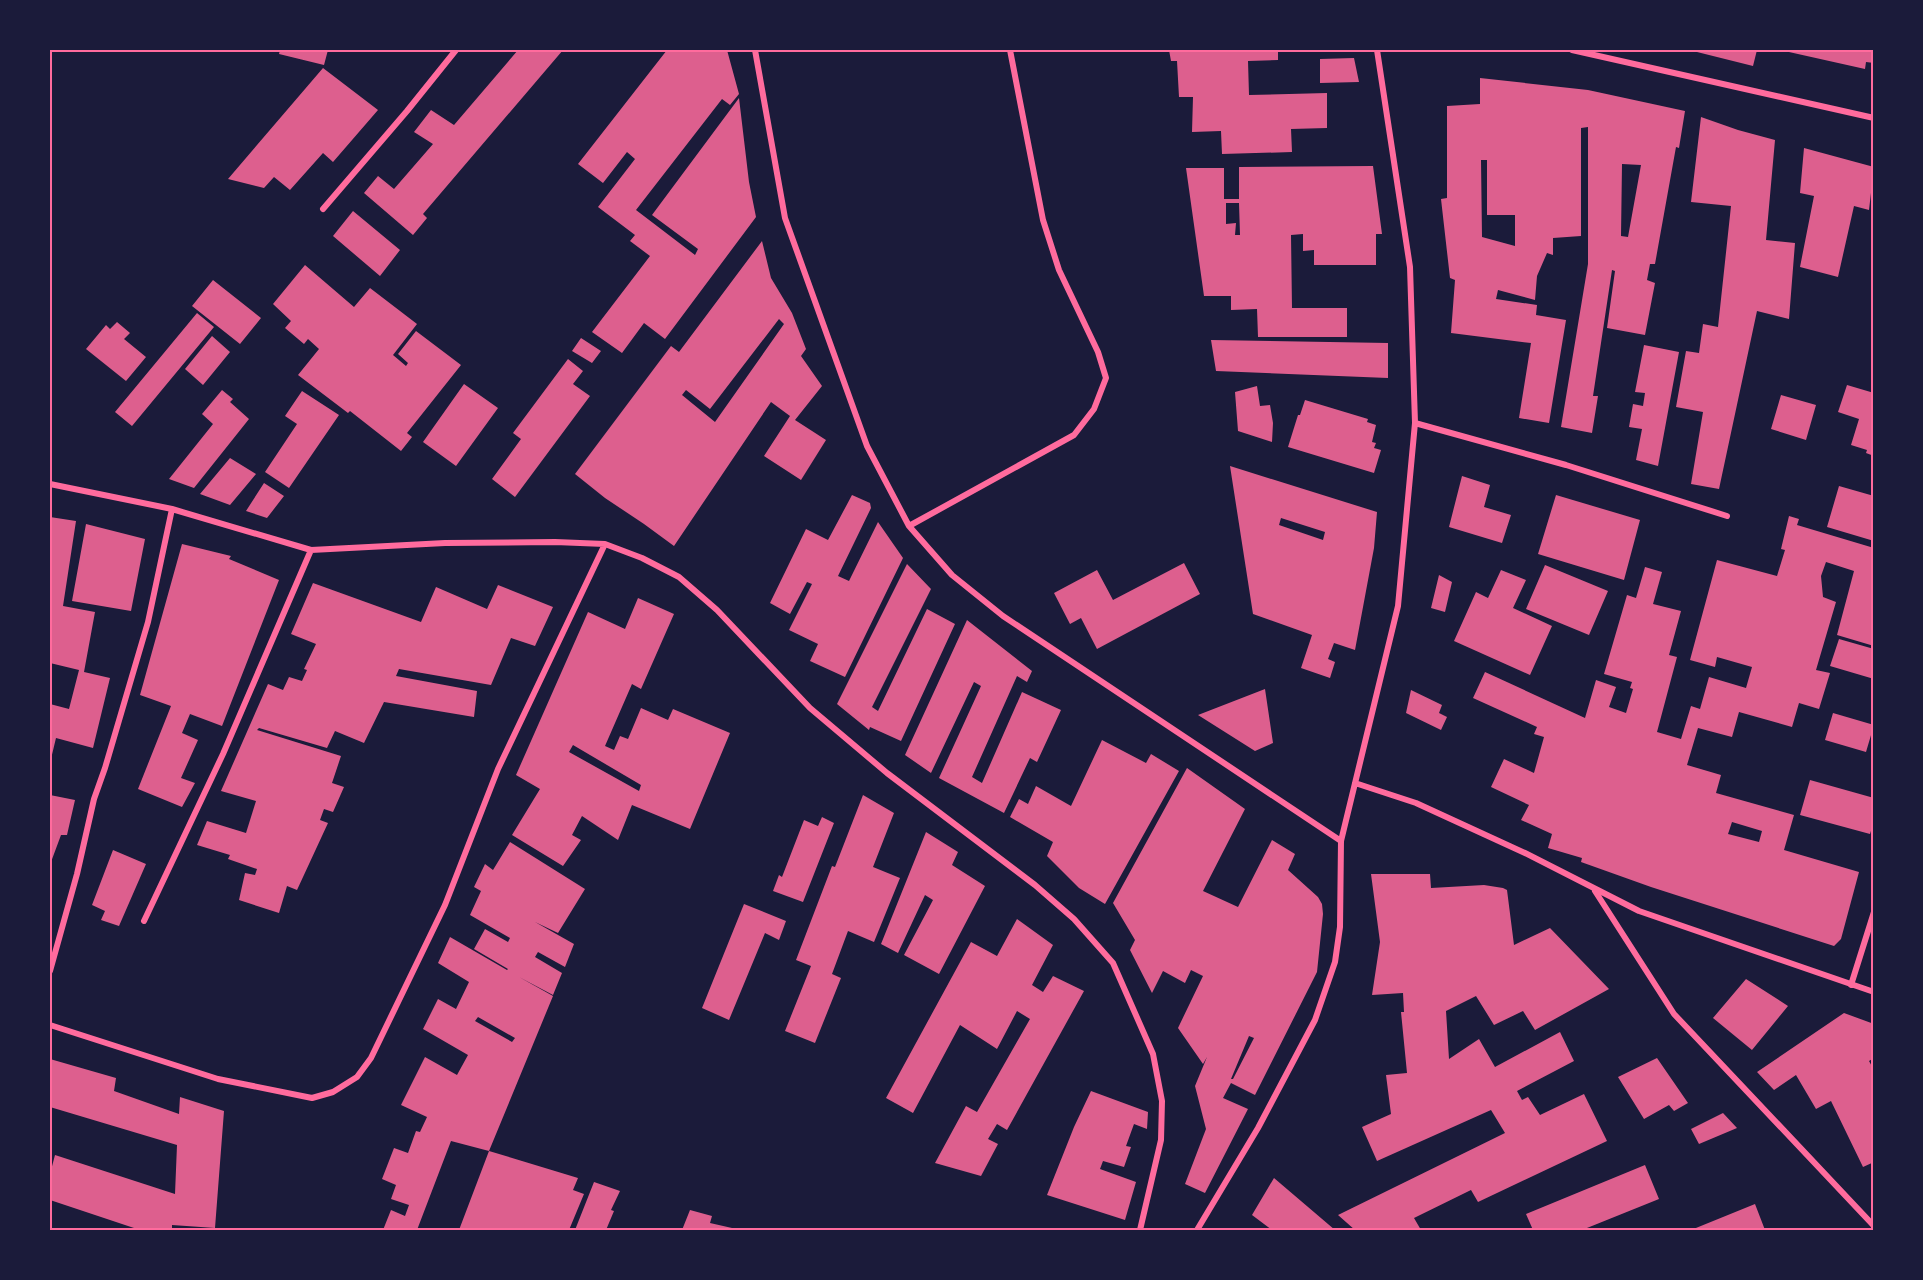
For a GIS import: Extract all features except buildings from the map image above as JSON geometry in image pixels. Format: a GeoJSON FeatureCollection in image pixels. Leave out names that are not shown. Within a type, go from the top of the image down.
{"type":"FeatureCollection","features":[{"type":"Feature","properties":{"kind":"street"},"geometry":{"type":"LineString","coordinates":[[324,209],[456,50]]}},
{"type":"Feature","properties":{"kind":"street"},"geometry":{"type":"LineString","coordinates":[[755,50],[785,218],[867,446],[909,526],[952,575],[1003,616],[1341,841]]}},
{"type":"Feature","properties":{"kind":"street"},"geometry":{"type":"LineString","coordinates":[[909,526],[1074,435],[1094,409],[1106,378],[1098,352],[1059,270],[1043,220],[1010,50]]}},
{"type":"Feature","properties":{"kind":"street"},"geometry":{"type":"LineString","coordinates":[[1197,1230],[1258,1128],[1315,1020],[1335,962],[1340,927],[1341,841],[1398,606],[1415,423],[1410,267],[1377,50]]}},
{"type":"Feature","properties":{"kind":"street"},"geometry":{"type":"LineString","coordinates":[[1572,50],[1874,118]]}},
{"type":"Feature","properties":{"kind":"street"},"geometry":{"type":"LineString","coordinates":[[1415,423],[1566,465],[1727,516]]}},
{"type":"Feature","properties":{"kind":"street"},"geometry":{"type":"LineString","coordinates":[[50,484],[172,509],[311,550],[445,543],[605,544],[642,558],[680,577],[717,610],[810,708],[906,788],[1035,885],[1074,919],[1113,963],[1153,1054],[1162,1101],[1161,1140],[1140,1230]]}},
{"type":"Feature","properties":{"kind":"street"},"geometry":{"type":"LineString","coordinates":[[50,971],[77,874],[94,799],[148,622],[172,509]]}},
{"type":"Feature","properties":{"kind":"street"},"geometry":{"type":"LineString","coordinates":[[50,1025],[218,1079],[312,1098],[333,1092],[357,1077],[371,1058],[445,905],[498,769],[605,544]]}},
{"type":"Feature","properties":{"kind":"street"},"geometry":{"type":"LineString","coordinates":[[144,921],[223,754],[311,550]]}},
{"type":"Feature","properties":{"kind":"street"},"geometry":{"type":"LineString","coordinates":[[1355,783],[1416,803],[1525,853],[1639,911],[1874,992]]}},
{"type":"Feature","properties":{"kind":"street"},"geometry":{"type":"LineString","coordinates":[[1594,889],[1674,1014],[1874,1226]]}},
{"type":"Feature","properties":{"kind":"street"},"geometry":{"type":"LineString","coordinates":[[1851,985],[1874,912]]}}]}
